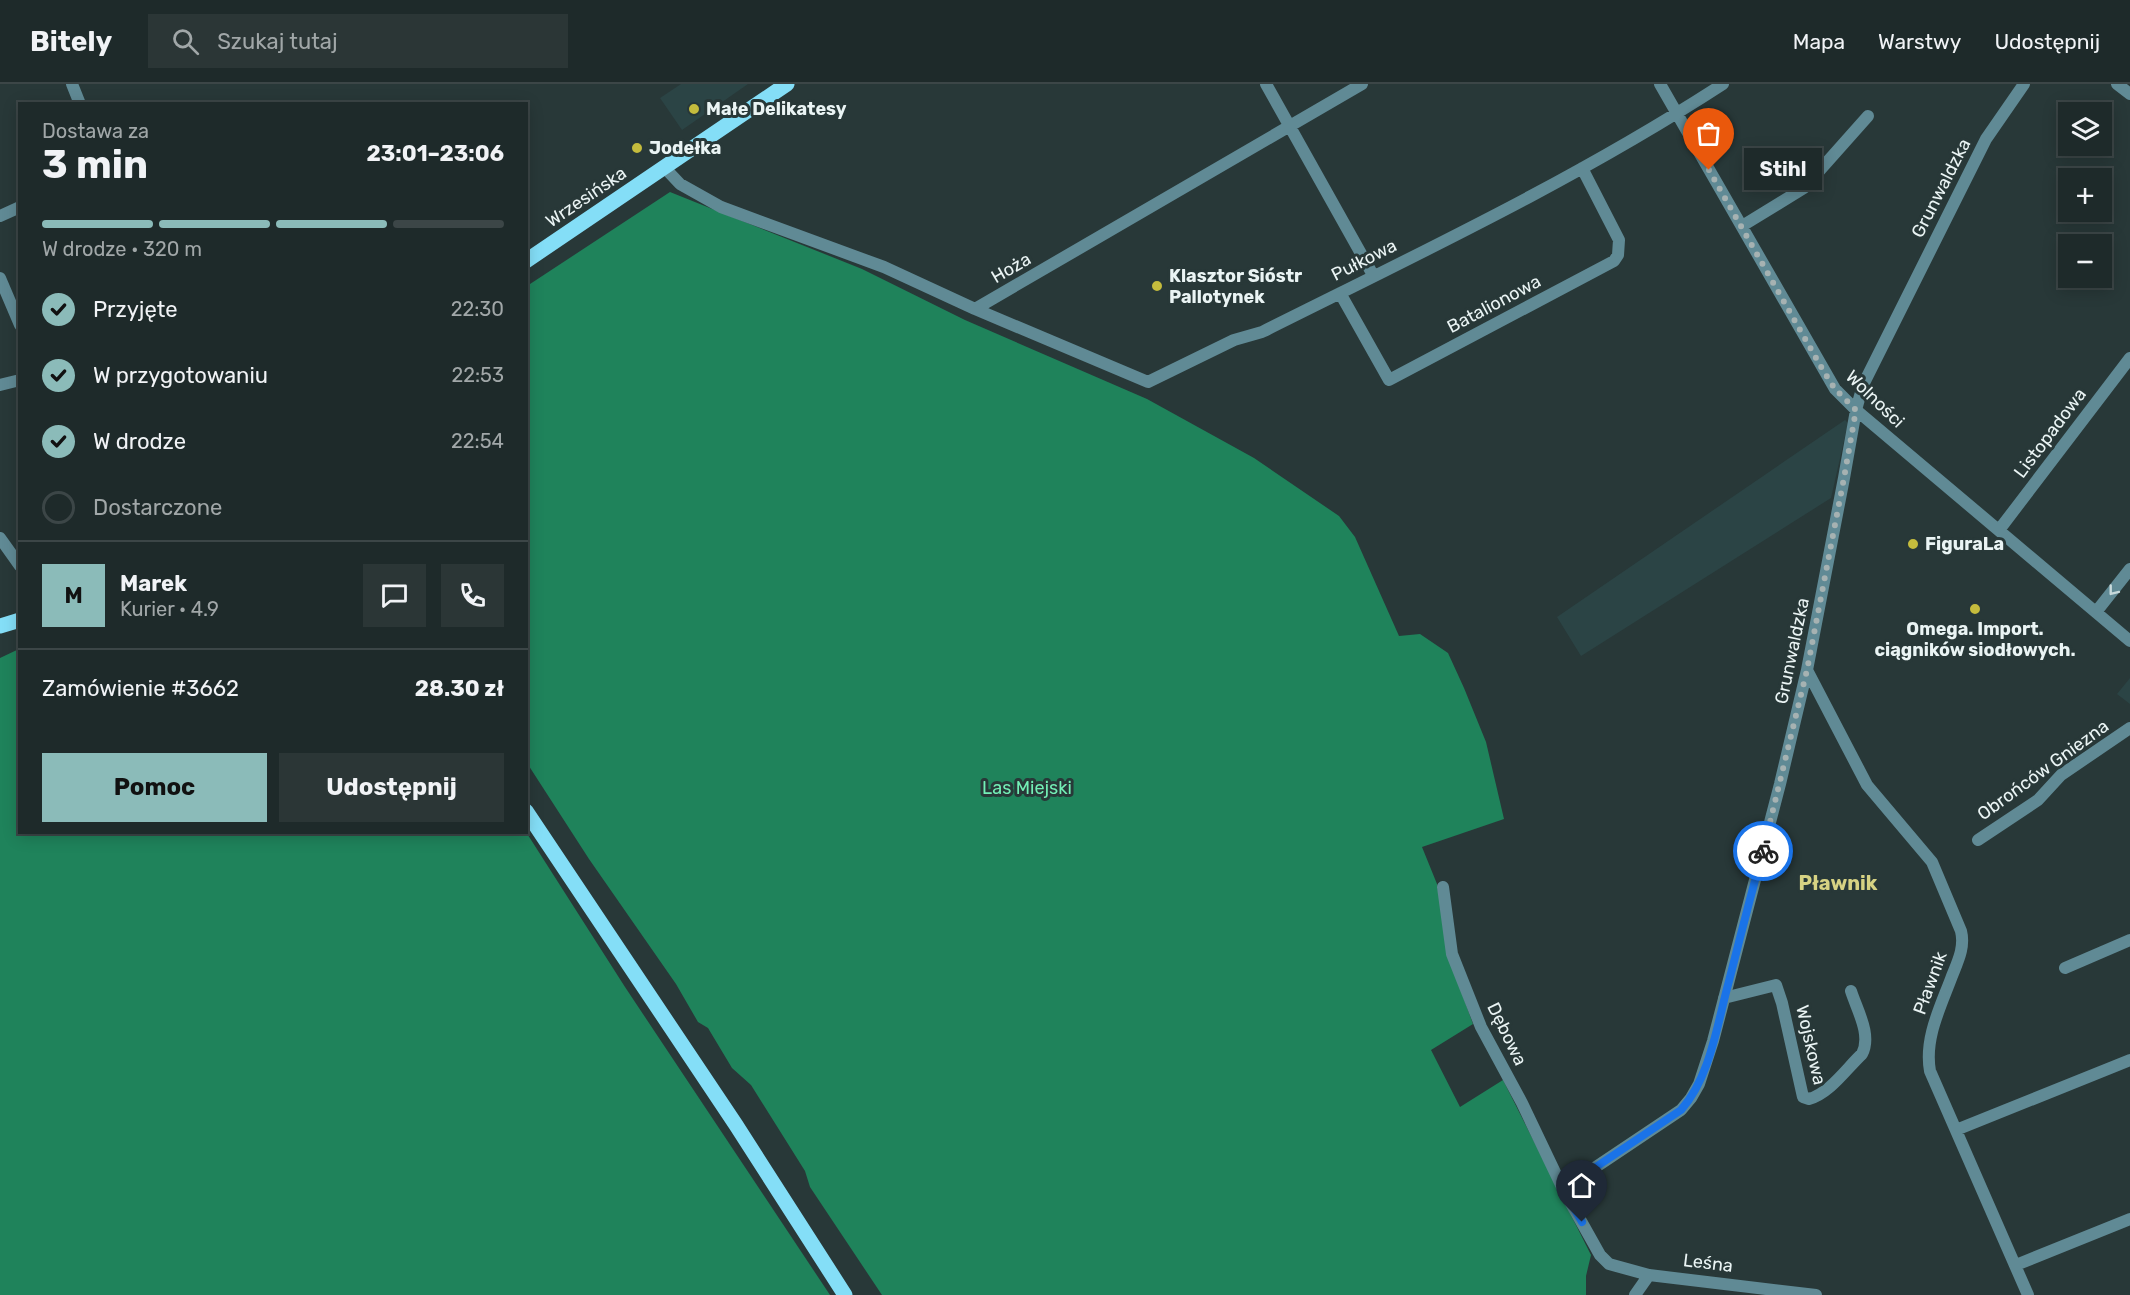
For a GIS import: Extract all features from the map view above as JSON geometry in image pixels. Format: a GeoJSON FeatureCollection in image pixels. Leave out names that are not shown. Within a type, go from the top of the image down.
{"type":"FeatureCollection","features":[{"type":"Feature","properties":{"kind":"main road","name":"Wrzesińska"},"geometry":{"type":"LineString","coordinates":[[528,260],[787,84]]}},
{"type":"Feature","properties":{"kind":"main road"},"geometry":{"type":"LineString","coordinates":[[0,626],[18,621]]}},
{"type":"Feature","properties":{"kind":"main road"},"geometry":{"type":"LineString","coordinates":[[528,814],[736,1125],[845,1295]]}},
{"type":"Feature","properties":{"kind":"main road"},"geometry":{"type":"LineString","coordinates":[[816,1250],[851,1295]]}},
{"type":"Feature","properties":{"kind":"street"},"geometry":{"type":"LineString","coordinates":[[72,84],[79,102]]}},
{"type":"Feature","properties":{"kind":"street"},"geometry":{"type":"LineString","coordinates":[[1266,84],[1373,275]]}},
{"type":"Feature","properties":{"kind":"street","name":"Hoża"},"geometry":{"type":"LineString","coordinates":[[975,309],[1362,84]]}},
{"type":"Feature","properties":{"kind":"street","name":"Wolności"},"geometry":{"type":"LineString","coordinates":[[1660,84],[1835,389],[1856,410],[2130,641]]}},
{"type":"Feature","properties":{"kind":"street","name":"Pułkowa"},"geometry":{"type":"LineString","coordinates":[[975,309],[1148,382],[1234,340],[1262,332],[1582,168],[1723,84]]}},
{"type":"Feature","properties":{"kind":"street","name":"Grunwaldzka"},"geometry":{"type":"LineString","coordinates":[[1563,1189],[1681,1110],[1699,1084],[1780,784],[1807,670],[1856,410],[1863,385],[1986,139],[2024,84]]}},
{"type":"Feature","properties":{"kind":"street"},"geometry":{"type":"LineString","coordinates":[[2116,84],[2130,94]]}},
{"type":"Feature","properties":{"kind":"street"},"geometry":{"type":"LineString","coordinates":[[1742,226],[1804,188],[1868,116]]}},
{"type":"Feature","properties":{"kind":"street"},"geometry":{"type":"LineString","coordinates":[[664,167],[680,184],[721,207],[884,267],[975,309]]}},
{"type":"Feature","properties":{"kind":"street","name":"Batalionowa"},"geometry":{"type":"LineString","coordinates":[[1340,293],[1389,380],[1614,261],[1618,255],[1619,240],[1582,168]]}},
{"type":"Feature","properties":{"kind":"street"},"geometry":{"type":"LineString","coordinates":[[0,216],[18,208]]}},
{"type":"Feature","properties":{"kind":"street"},"geometry":{"type":"LineString","coordinates":[[0,278],[18,319]]}},
{"type":"Feature","properties":{"kind":"street","name":"Listopadowa"},"geometry":{"type":"LineString","coordinates":[[1999,530],[2130,358]]}},
{"type":"Feature","properties":{"kind":"street"},"geometry":{"type":"LineString","coordinates":[[0,385],[18,380]]}},
{"type":"Feature","properties":{"kind":"street"},"geometry":{"type":"LineString","coordinates":[[0,538],[18,563]]}},
{"type":"Feature","properties":{"kind":"street"},"geometry":{"type":"LineString","coordinates":[[2096,612],[2130,569]]}},
{"type":"Feature","properties":{"kind":"street","name":"Pławnik"},"geometry":{"type":"LineString","coordinates":[[1807,670],[1867,785],[1932,862],[1961,931],[1963,939],[1960,956],[1935,1021],[1928,1055],[1932,1078],[2028,1295]]}},
{"type":"Feature","properties":{"kind":"street","name":"Obrońców Gniezna"},"geometry":{"type":"LineString","coordinates":[[1978,840],[2038,800],[2061,775],[2130,728]]}},
{"type":"Feature","properties":{"kind":"street","name":"Dębowa"},"geometry":{"type":"LineString","coordinates":[[1443,887],[1452,954],[1481,1027],[1522,1103],[1563,1189],[1600,1255]]}},
{"type":"Feature","properties":{"kind":"street"},"geometry":{"type":"LineString","coordinates":[[2064,968],[2130,940]]}},
{"type":"Feature","properties":{"kind":"street","name":"Wojskowa"},"geometry":{"type":"LineString","coordinates":[[1724,998],[1776,985],[1803,1096],[1809,1099],[1818,1096],[1829,1087],[1862,1054],[1865,1048],[1864,1031],[1851,991]]}},
{"type":"Feature","properties":{"kind":"street"},"geometry":{"type":"LineString","coordinates":[[1956,1130],[2130,1060]]}},
{"type":"Feature","properties":{"kind":"street"},"geometry":{"type":"LineString","coordinates":[[2016,1265],[2130,1219]]}},
{"type":"Feature","properties":{"kind":"street","name":"Leśna"},"geometry":{"type":"LineString","coordinates":[[1600,1255],[1609,1264],[1649,1275],[1766,1292],[1816,1295]]}},
{"type":"Feature","properties":{"kind":"street"},"geometry":{"type":"LineString","coordinates":[[1635,1295],[1649,1275]]}},
{"type":"Feature","properties":{"kind":"shaded area"},"geometry":{"type":"Polygon","coordinates":[[[681,84],[748,84],[682,130],[660,98],[681,84]]]}},
{"type":"Feature","properties":{"kind":"shaded area"},"geometry":{"type":"Polygon","coordinates":[[[1845,420],[1848,423],[1831,498],[1581,656],[1557,617],[1845,420]]]}},
{"type":"Feature","properties":{"kind":"shaded area"},"geometry":{"type":"Polygon","coordinates":[[[2130,678],[2130,704],[2117,694],[2130,678]]]}},
{"type":"Feature","properties":{"kind":"green space","name":"Las Miejski"},"geometry":{"type":"Polygon","coordinates":[[[670,192],[862,269],[965,320],[1147,399],[1254,458],[1339,516],[1355,537],[1399,636],[1420,634],[1448,653],[1486,742],[1504,819],[1422,847],[1437,884],[1448,955],[1473,1024],[1431,1050],[1460,1107],[1503,1080],[1591,1255],[1586,1276],[1586,1295],[882,1295],[810,1187],[805,1171],[751,1085],[732,1068],[708,1028],[698,1022],[676,984],[589,859],[528,765],[528,285],[670,192]]]}},
{"type":"Feature","properties":{"kind":"green space"},"geometry":{"type":"Polygon","coordinates":[[[18,649],[18,834],[527,834],[625,987],[830,1295],[0,1295],[0,658],[18,649]]]}},
{"type":"Feature","properties":{"kind":"way so far"},"geometry":{"type":"LineString","coordinates":[[1709,170],[1824,372],[1835,389],[1856,410],[1807,670],[1763,851]]}},
{"type":"Feature","properties":{"kind":"place","name":"Małe Delikatesy"},"geometry":{"type":"Point","coordinates":[694,109]}},
{"type":"Feature","properties":{"kind":"place","name":"Jodełka"},"geometry":{"type":"Point","coordinates":[637,148]}},
{"type":"Feature","properties":{"kind":"place","name":"Stihl"},"geometry":{"type":"Point","coordinates":[1709,170]}},
{"type":"Feature","properties":{"kind":"place","name":"Klasztor Sióstr Pallotynek"},"geometry":{"type":"Point","coordinates":[1157,286]}},
{"type":"Feature","properties":{"kind":"place","name":"FiguraLa"},"geometry":{"type":"Point","coordinates":[1913,544]}},
{"type":"Feature","properties":{"kind":"place","name":"Omega. Import. ciągników siodłowych."},"geometry":{"type":"Point","coordinates":[1975,609]}},
{"type":"Feature","properties":{"kind":"district","name":"Pławnik"},"geometry":{"type":"Point","coordinates":[1838,883]}},
{"type":"Feature","properties":{"kind":"route"},"geometry":{"type":"LineString","coordinates":[[1582,1222],[1563,1189],[1681,1110],[1699,1084],[1713,1041],[1763,851]]}}]}
